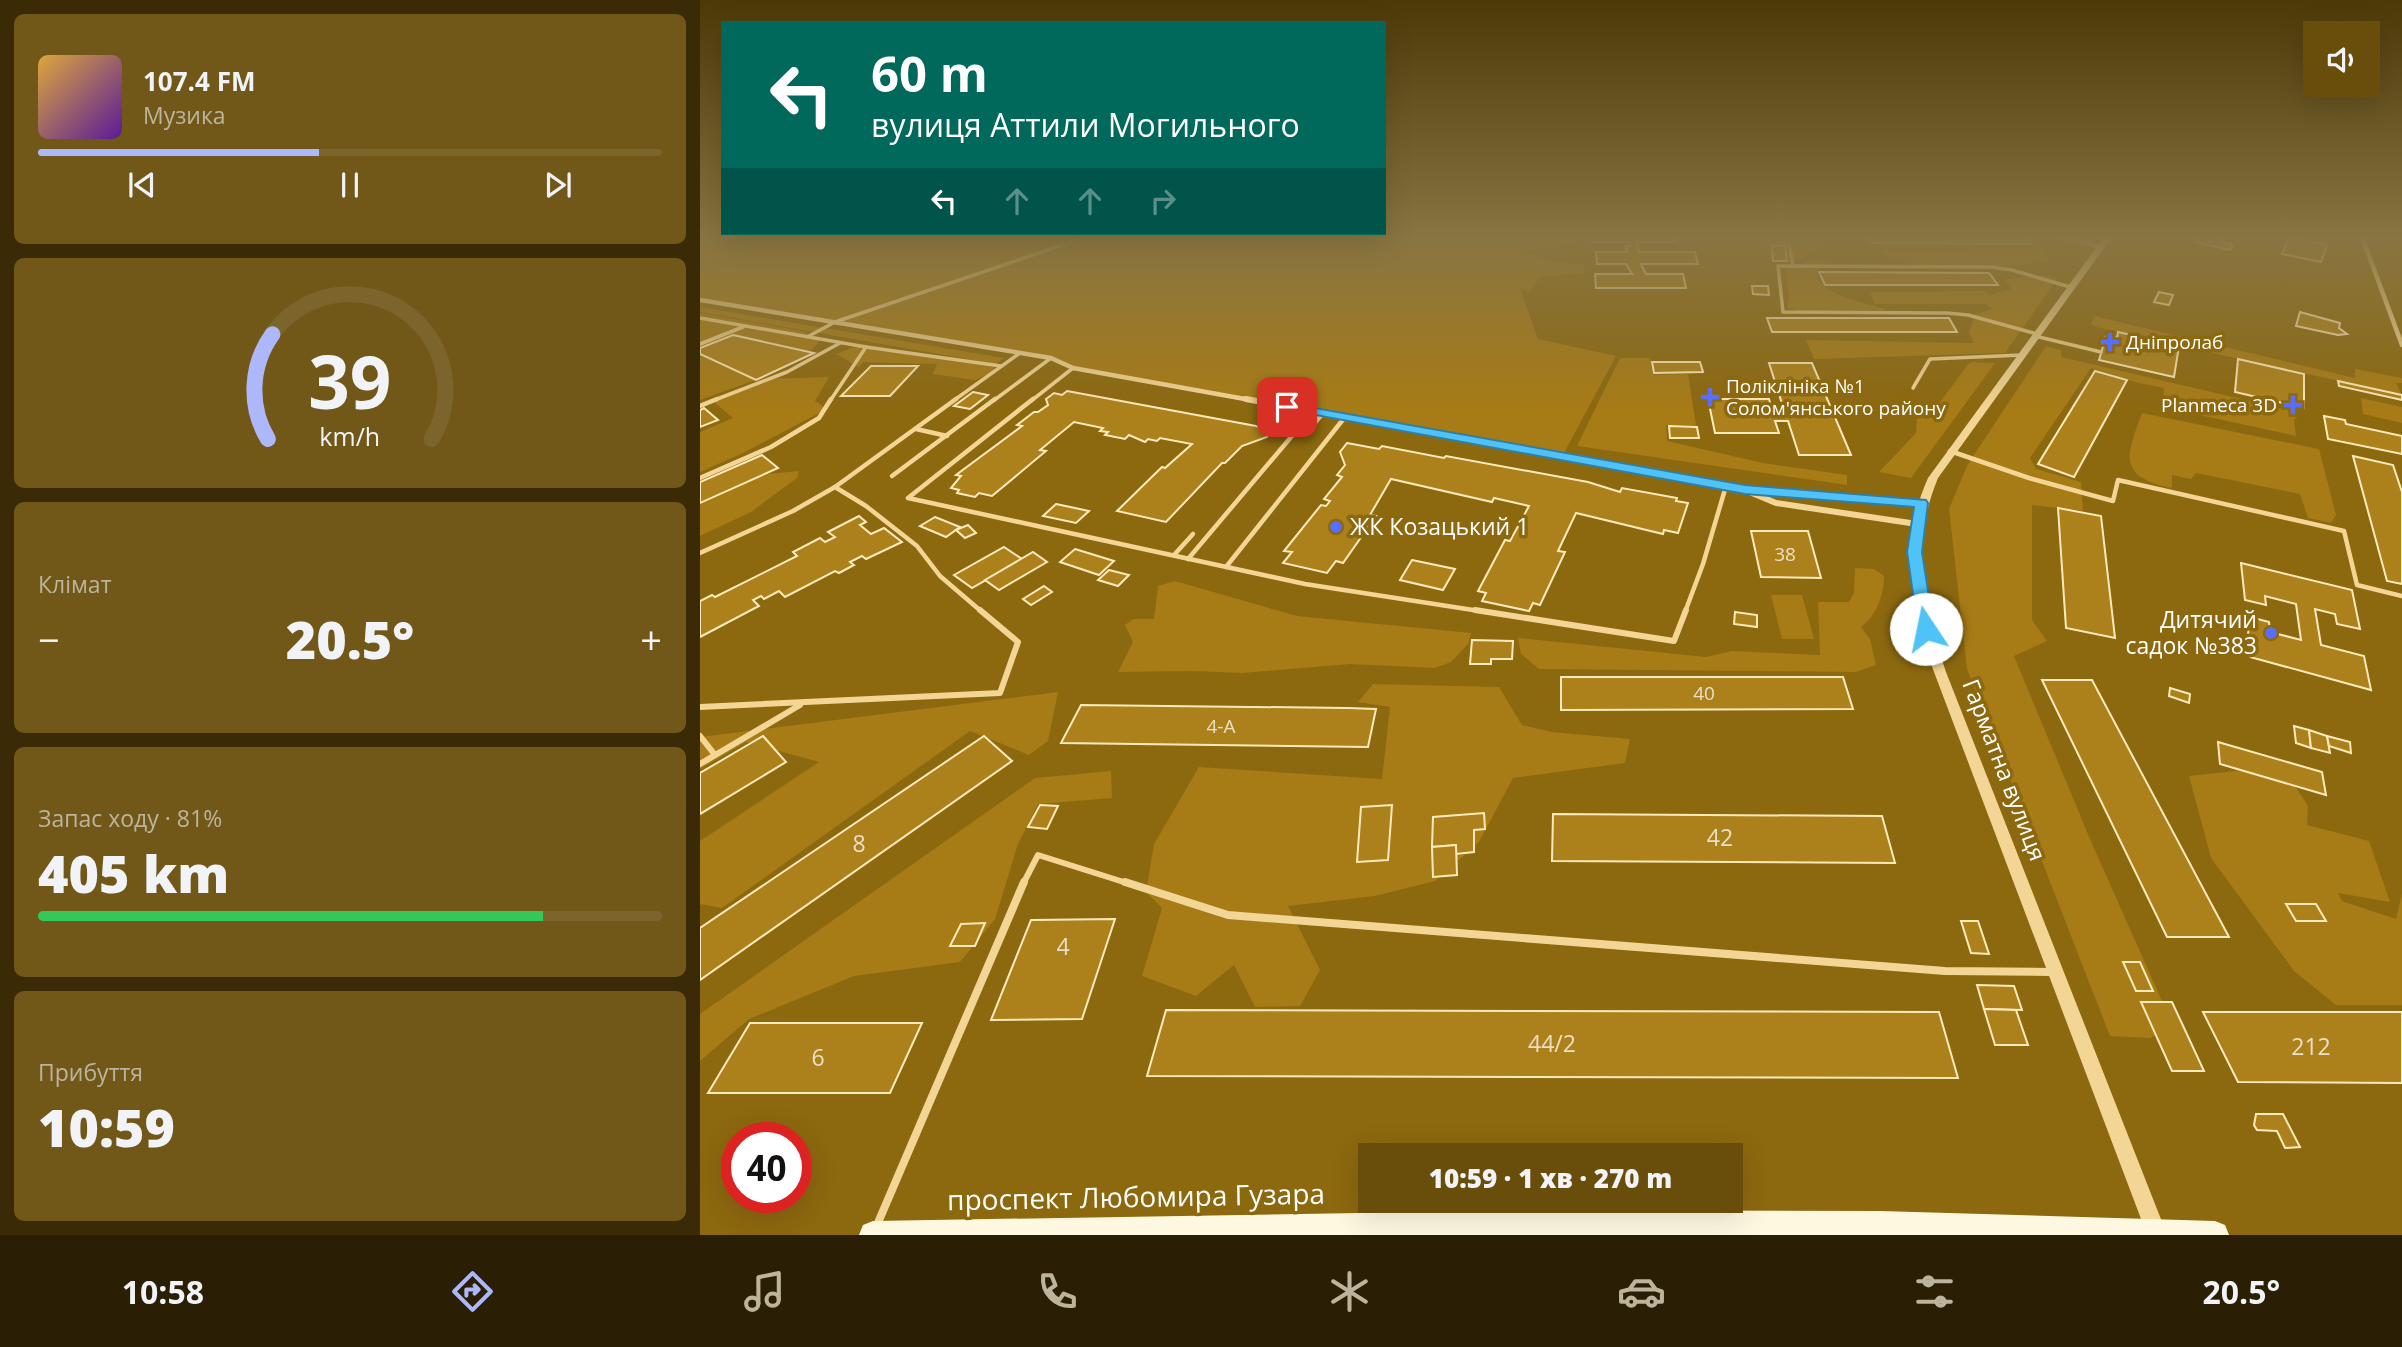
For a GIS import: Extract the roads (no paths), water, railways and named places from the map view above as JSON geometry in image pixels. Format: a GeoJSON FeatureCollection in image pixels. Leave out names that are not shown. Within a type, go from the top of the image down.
{"type":"FeatureCollection","features":[{"type":"Feature","properties":{"kind":"main road","name":"проспект Любомира Гузара"},"geometry":{"type":"LineString","coordinates":[[873,1235],[1271,1227],[1731,1224],[2215,1235]]}},
{"type":"Feature","properties":{"kind":"street","name":"Гарматна вулиця"},"geometry":{"type":"LineString","coordinates":[[2065,295],[1933,478],[1922,503],[1914,552],[1926,629],[2156,1233]]}},
{"type":"Feature","properties":{"kind":"street"},"geometry":{"type":"LineString","coordinates":[[2383,295],[2402,345]]}},
{"type":"Feature","properties":{"kind":"street"},"geometry":{"type":"LineString","coordinates":[[700,300],[1051,358],[1073,368],[1745,490],[1922,503]]}},
{"type":"Feature","properties":{"kind":"street"},"geometry":{"type":"LineString","coordinates":[[1745,490],[1776,503],[1917,524]]}},
{"type":"Feature","properties":{"kind":"lane"},"geometry":{"type":"LineString","coordinates":[[808,337],[835,322],[916,295]]}},
{"type":"Feature","properties":{"kind":"lane"},"geometry":{"type":"LineString","coordinates":[[1781,295],[1783,313],[1968,315],[2101,352]]}},
{"type":"Feature","properties":{"kind":"lane"},"geometry":{"type":"LineString","coordinates":[[700,318],[840,343],[1001,366]]}},
{"type":"Feature","properties":{"kind":"lane"},"geometry":{"type":"LineString","coordinates":[[700,344],[746,326]]}},
{"type":"Feature","properties":{"kind":"lane"},"geometry":{"type":"LineString","coordinates":[[700,406],[788,372],[840,343]]}},
{"type":"Feature","properties":{"kind":"lane"},"geometry":{"type":"LineString","coordinates":[[700,478],[771,447],[818,418],[866,347]]}},
{"type":"Feature","properties":{"kind":"lane"},"geometry":{"type":"LineString","coordinates":[[700,553],[793,511],[835,487],[1020,353]]}},
{"type":"Feature","properties":{"kind":"lane"},"geometry":{"type":"LineString","coordinates":[[1913,388],[1930,359],[2022,355]]}},
{"type":"Feature","properties":{"kind":"lane"},"geometry":{"type":"LineString","coordinates":[[892,476],[1051,358]]}},
{"type":"Feature","properties":{"kind":"lane"},"geometry":{"type":"LineString","coordinates":[[1073,368],[908,498],[1305,584],[1674,641],[1703,564],[1726,486]]}},
{"type":"Feature","properties":{"kind":"lane"},"geometry":{"type":"LineString","coordinates":[[1188,559],[1313,411]]}},
{"type":"Feature","properties":{"kind":"lane"},"geometry":{"type":"LineString","coordinates":[[1313,425],[1323,413]]}},
{"type":"Feature","properties":{"kind":"lane"},"geometry":{"type":"LineString","coordinates":[[1226,567],[1345,417]]}},
{"type":"Feature","properties":{"kind":"lane"},"geometry":{"type":"LineString","coordinates":[[915,429],[947,436]]}},
{"type":"Feature","properties":{"kind":"lane"},"geometry":{"type":"LineString","coordinates":[[1950,452],[2029,478],[2113,501],[2118,480],[2344,531],[2357,585],[2402,596]]}},
{"type":"Feature","properties":{"kind":"lane"},"geometry":{"type":"LineString","coordinates":[[700,708],[1000,693],[1018,642],[940,576],[917,546],[866,506],[835,487]]}},
{"type":"Feature","properties":{"kind":"lane"},"geometry":{"type":"LineString","coordinates":[[1174,555],[1193,534]]}},
{"type":"Feature","properties":{"kind":"lane"},"geometry":{"type":"LineString","coordinates":[[700,764],[803,704]]}},
{"type":"Feature","properties":{"kind":"lane"},"geometry":{"type":"LineString","coordinates":[[700,736],[715,755]]}},
{"type":"Feature","properties":{"kind":"lane"},"geometry":{"type":"LineString","coordinates":[[873,1235],[1015,901],[1038,855],[1228,915],[1944,971],[2055,972]]}},
{"type":"Feature","properties":{"kind":"place","name":"Дніпролаб"},"geometry":{"type":"Point","coordinates":[2110,342]}},
{"type":"Feature","properties":{"kind":"place","name":"Поліклініка №1 Солом'янського району"},"geometry":{"type":"Point","coordinates":[1710,397]}},
{"type":"Feature","properties":{"kind":"place","name":"Planmeca 3D"},"geometry":{"type":"Point","coordinates":[2293,405]}},
{"type":"Feature","properties":{"kind":"place","name":"ЖК Козацький 1"},"geometry":{"type":"Point","coordinates":[1336,527]}},
{"type":"Feature","properties":{"kind":"place","name":"Дитячий садок №383"},"geometry":{"type":"Point","coordinates":[2271,633]}}]}
